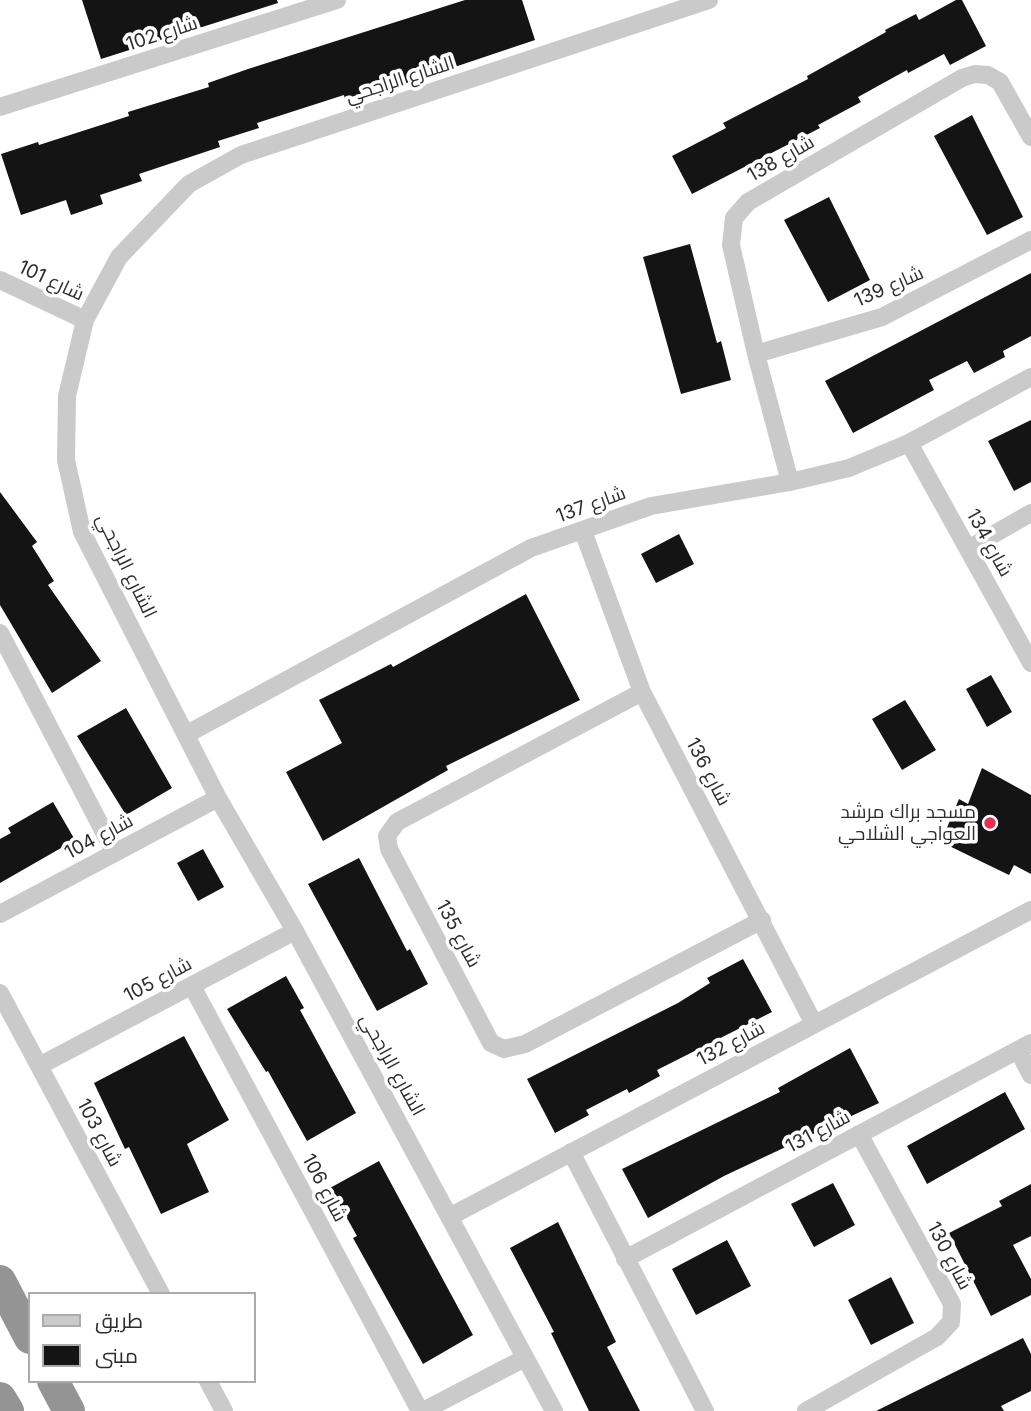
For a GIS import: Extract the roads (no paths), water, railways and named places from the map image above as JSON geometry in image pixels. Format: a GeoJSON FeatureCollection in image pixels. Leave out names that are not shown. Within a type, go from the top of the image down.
{"type":"FeatureCollection","features":[{"type":"Feature","properties":{"kind":"highway"},"geometry":{"type":"LineString","coordinates":[[0,1281],[28,1334]]}},
{"type":"Feature","properties":{"kind":"highway"},"geometry":{"type":"LineString","coordinates":[[54,1383],[68,1411]]}},
{"type":"Feature","properties":{"kind":"highway"},"geometry":{"type":"LineString","coordinates":[[0,1398],[8,1411]]}},
{"type":"Feature","properties":{"kind":"street","name":"شارع 102"},"geometry":{"type":"LineString","coordinates":[[0,107],[337,0]]}},
{"type":"Feature","properties":{"kind":"street","name":"الشارع الراجحي"},"geometry":{"type":"LineString","coordinates":[[554,1411],[295,931],[218,799],[82,531],[66,460],[67,397],[85,320],[119,257],[189,184],[241,155],[709,0]]}},
{"type":"Feature","properties":{"kind":"street","name":"شارع 138"},"geometry":{"type":"LineString","coordinates":[[790,482],[731,245],[734,218],[748,202],[962,78],[975,74],[988,75],[1000,82],[1031,137]]}},
{"type":"Feature","properties":{"kind":"street","name":"شارع 139"},"geometry":{"type":"LineString","coordinates":[[756,354],[883,317],[1031,240]]}},
{"type":"Feature","properties":{"kind":"street","name":"شارع 101"},"geometry":{"type":"LineString","coordinates":[[0,280],[85,320]]}},
{"type":"Feature","properties":{"kind":"street","name":"شارع 137"},"geometry":{"type":"LineString","coordinates":[[187,734],[531,548],[651,506],[790,482],[849,468],[909,443],[1031,377]]}},
{"type":"Feature","properties":{"kind":"street","name":"شارع 134"},"geometry":{"type":"LineString","coordinates":[[909,443],[1031,663]]}},
{"type":"Feature","properties":{"kind":"street"},"geometry":{"type":"LineString","coordinates":[[968,549],[1031,513]]}},
{"type":"Feature","properties":{"kind":"street","name":"شارع 136"},"geometry":{"type":"LineString","coordinates":[[583,531],[642,692],[814,1024]]}},
{"type":"Feature","properties":{"kind":"street"},"geometry":{"type":"LineString","coordinates":[[0,633],[115,853]]}},
{"type":"Feature","properties":{"kind":"street","name":"شارع 135"},"geometry":{"type":"LineString","coordinates":[[642,692],[397,822],[387,836],[389,849],[491,1043],[504,1049],[525,1044],[762,920]]}},
{"type":"Feature","properties":{"kind":"street","name":"شارع 104"},"geometry":{"type":"LineString","coordinates":[[0,914],[218,799]]}},
{"type":"Feature","properties":{"kind":"street","name":"شارع 132"},"geometry":{"type":"LineString","coordinates":[[451,1216],[1031,909]]}},
{"type":"Feature","properties":{"kind":"street","name":"شارع 105"},"geometry":{"type":"LineString","coordinates":[[40,1066],[295,931]]}},
{"type":"Feature","properties":{"kind":"street","name":"شارع 106"},"geometry":{"type":"LineString","coordinates":[[192,986],[421,1411]]}},
{"type":"Feature","properties":{"kind":"street","name":"شارع 103"},"geometry":{"type":"LineString","coordinates":[[0,993],[160,1292]]}},
{"type":"Feature","properties":{"kind":"street"},"geometry":{"type":"LineString","coordinates":[[1024,1047],[1031,1075]]}},
{"type":"Feature","properties":{"kind":"street","name":"شارع 131"},"geometry":{"type":"LineString","coordinates":[[625,1259],[1024,1047]]}},
{"type":"Feature","properties":{"kind":"street","name":"شارع 130"},"geometry":{"type":"LineString","coordinates":[[806,1411],[937,1337],[951,1322],[952,1304],[859,1134]]}},
{"type":"Feature","properties":{"kind":"street"},"geometry":{"type":"LineString","coordinates":[[571,1153],[705,1411]]}},
{"type":"Feature","properties":{"kind":"street"},"geometry":{"type":"LineString","coordinates":[[421,1411],[525,1358]]}},
{"type":"Feature","properties":{"kind":"street"},"geometry":{"type":"LineString","coordinates":[[209,1383],[224,1411]]}},
{"type":"Feature","properties":{"kind":"place","name":"مسجد براك مرشد العواجي الشلاحي"},"geometry":{"type":"Point","coordinates":[990,823]}}]}
